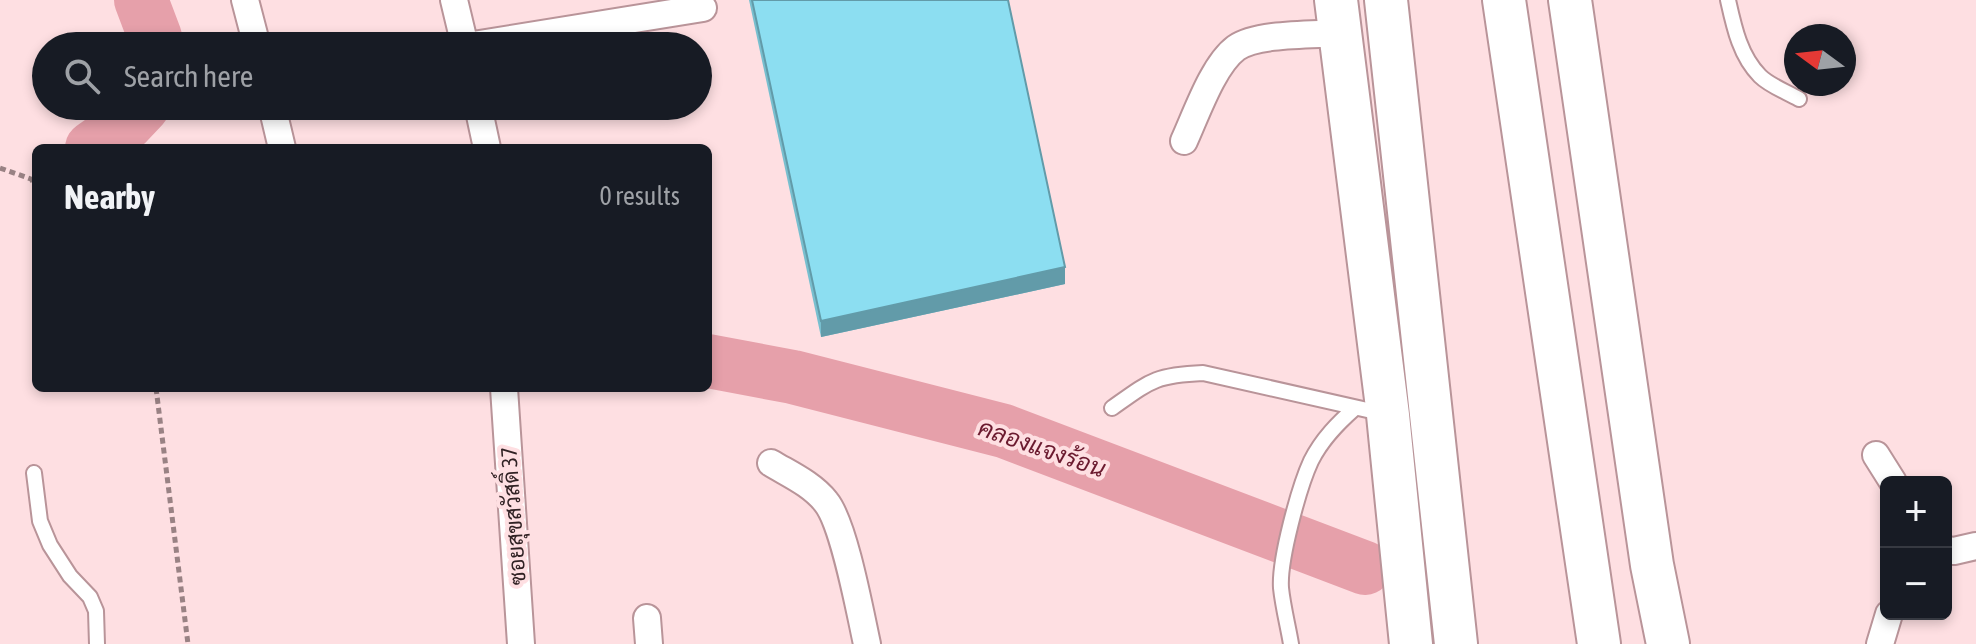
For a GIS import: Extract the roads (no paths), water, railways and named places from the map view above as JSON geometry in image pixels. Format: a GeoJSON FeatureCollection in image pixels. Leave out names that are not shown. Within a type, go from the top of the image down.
{"type":"FeatureCollection","features":[{"type":"Feature","properties":{"kind":"main road"},"geometry":{"type":"LineString","coordinates":[[1386,0],[1456,644]]}},
{"type":"Feature","properties":{"kind":"main road"},"geometry":{"type":"LineString","coordinates":[[1504,0],[1599,644]]}},
{"type":"Feature","properties":{"kind":"main road"},"geometry":{"type":"LineString","coordinates":[[1570,0],[1652,565],[1668,644]]}},
{"type":"Feature","properties":{"kind":"main road"},"geometry":{"type":"LineString","coordinates":[[1338,16],[1372,411],[1401,541],[1434,644]]}},
{"type":"Feature","properties":{"kind":"main road"},"geometry":{"type":"LineString","coordinates":[[1401,541],[1411,644]]}},
{"type":"Feature","properties":{"kind":"main road"},"geometry":{"type":"LineString","coordinates":[[1643,644],[1652,565]]}},
{"type":"Feature","properties":{"kind":"street"},"geometry":{"type":"LineString","coordinates":[[245,0],[253,32]]}},
{"type":"Feature","properties":{"kind":"street"},"geometry":{"type":"LineString","coordinates":[[454,0],[462,32]]}},
{"type":"Feature","properties":{"kind":"street"},"geometry":{"type":"LineString","coordinates":[[553,32],[703,8]]}},
{"type":"Feature","properties":{"kind":"street"},"geometry":{"type":"LineString","coordinates":[[1184,141],[1222,63],[1237,47],[1338,16]]}},
{"type":"Feature","properties":{"kind":"street"},"geometry":{"type":"LineString","coordinates":[[275,120],[281,144]]}},
{"type":"Feature","properties":{"kind":"street"},"geometry":{"type":"LineString","coordinates":[[481,120],[486,144]]}},
{"type":"Feature","properties":{"kind":"street","name":"ซอยสุขสวัสดิ์ 37"},"geometry":{"type":"LineString","coordinates":[[504,392],[521,644]]}},
{"type":"Feature","properties":{"kind":"street"},"geometry":{"type":"LineString","coordinates":[[1876,455],[1889,476]]}},
{"type":"Feature","properties":{"kind":"street"},"geometry":{"type":"LineString","coordinates":[[771,463],[807,485],[826,502],[836,520],[867,644]]}},
{"type":"Feature","properties":{"kind":"street"},"geometry":{"type":"LineString","coordinates":[[1952,551],[1976,546]]}},
{"type":"Feature","properties":{"kind":"street"},"geometry":{"type":"LineString","coordinates":[[1880,644],[1887,620]]}},
{"type":"Feature","properties":{"kind":"lane"},"geometry":{"type":"LineString","coordinates":[[1728,0],[1735,31],[1746,58],[1762,79],[1799,99]]}},
{"type":"Feature","properties":{"kind":"lane"},"geometry":{"type":"LineString","coordinates":[[1112,408],[1150,381],[1172,374],[1203,373],[1372,411]]}},
{"type":"Feature","properties":{"kind":"lane"},"geometry":{"type":"LineString","coordinates":[[1291,644],[1281,588],[1282,560],[1311,461],[1332,429],[1372,411]]}},
{"type":"Feature","properties":{"kind":"lane"},"geometry":{"type":"LineString","coordinates":[[34,473],[40,521],[70,576],[90,597],[96,611],[97,644]]}},
{"type":"Feature","properties":{"kind":"waterway","name":"คลองแจงร้อน"},"geometry":{"type":"LineString","coordinates":[[141,0],[153,32]]}},
{"type":"Feature","properties":{"kind":"waterway","name":"คลองแจงร้อน"},"geometry":{"type":"LineString","coordinates":[[98,144],[130,120]]}},
{"type":"Feature","properties":{"kind":"waterway","name":"คลองแจงร้อน"},"geometry":{"type":"LineString","coordinates":[[712,362],[793,377],[1004,431],[1365,568]]}}]}
